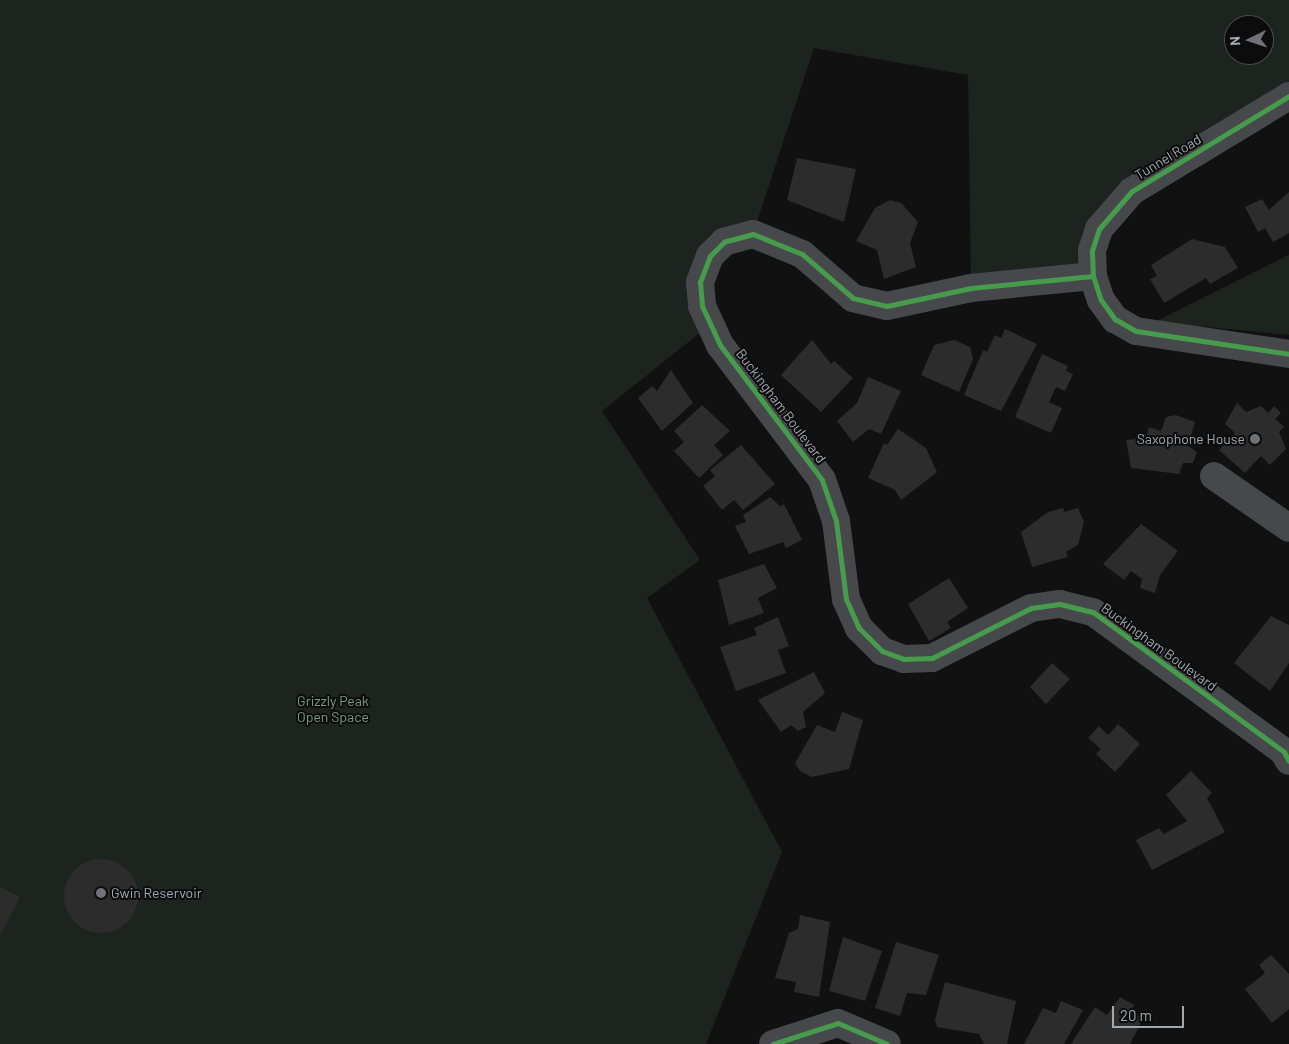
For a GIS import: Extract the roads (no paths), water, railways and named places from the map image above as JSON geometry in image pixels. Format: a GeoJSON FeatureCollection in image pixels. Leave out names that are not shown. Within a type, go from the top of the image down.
{"type":"FeatureCollection","features":[{"type":"Feature","properties":{"kind":"street","name":"Tunnel Road"},"geometry":{"type":"LineString","coordinates":[[1289,96],[1132,191],[1098,229],[1092,250],[1093,276],[1101,300],[1115,319],[1136,331],[1289,354]]}},
{"type":"Feature","properties":{"kind":"street","name":"Buckingham Boulevard"},"geometry":{"type":"LineString","coordinates":[[1093,276],[971,288],[886,306],[853,298],[802,254],[754,234],[724,242],[710,256],[700,282],[702,306],[720,345],[822,480],[836,521],[846,599],[859,628],[882,651],[904,659],[932,658],[1031,608],[1060,604],[1093,612],[1284,752],[1289,762]]}},
{"type":"Feature","properties":{"kind":"street"},"geometry":{"type":"LineString","coordinates":[[1214,476],[1289,528]]}},
{"type":"Feature","properties":{"kind":"street"},"geometry":{"type":"LineString","coordinates":[[773,1044],[838,1023],[888,1044]]}},
{"type":"Feature","properties":{"kind":"place","name":"Saxophone House"},"geometry":{"type":"Point","coordinates":[1255,439]}},
{"type":"Feature","properties":{"kind":"place","name":"Gwin Reservoir"},"geometry":{"type":"Point","coordinates":[101,893]}},
{"type":"Feature","properties":{"kind":"park label","name":"Grizzly Peak Open Space"},"geometry":{"type":"Point","coordinates":[333,710]}}]}
